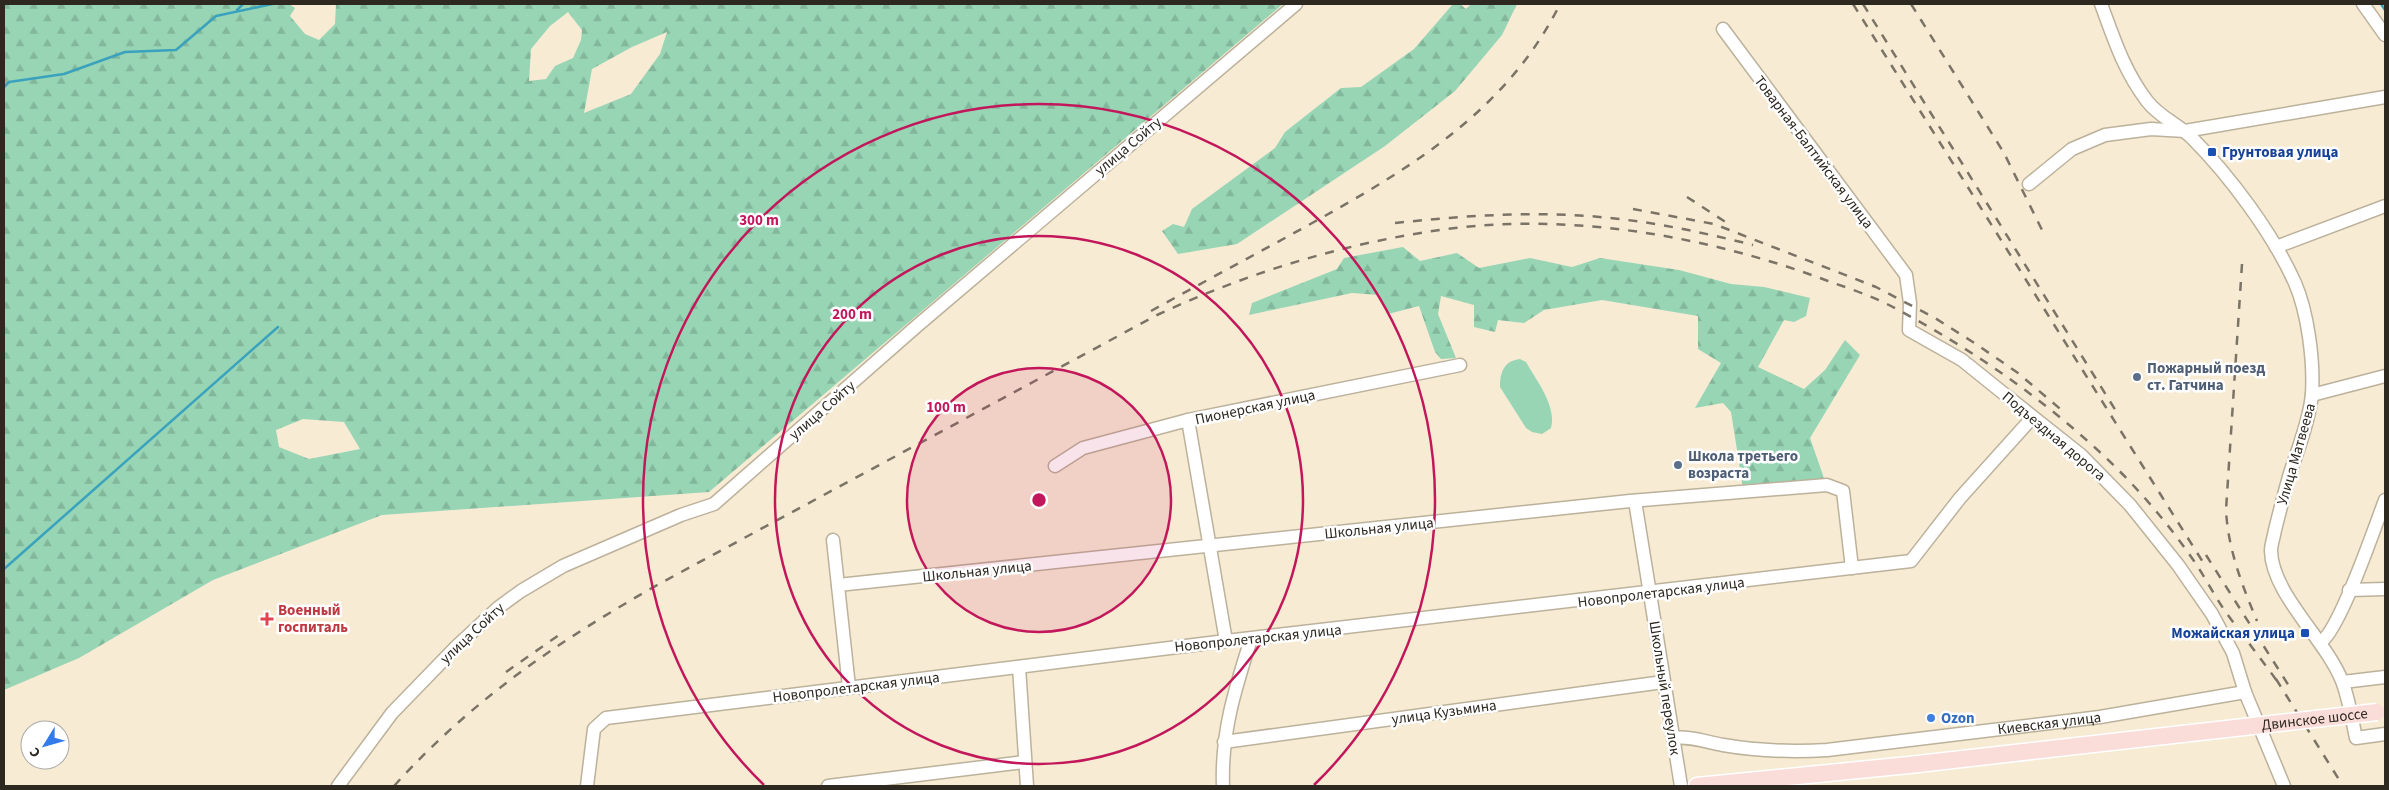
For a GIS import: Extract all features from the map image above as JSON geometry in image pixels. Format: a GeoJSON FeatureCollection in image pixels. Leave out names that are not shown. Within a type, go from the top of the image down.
{"type":"FeatureCollection","features":[{"type":"Feature","properties":{"kind":"main road","name":"Двинское шоссе"},"geometry":{"type":"LineString","coordinates":[[2244,727],[2381,711]]}},
{"type":"Feature","properties":{"kind":"main road","name":"Киевская улица"},"geometry":{"type":"LineString","coordinates":[[1697,786],[2244,727]]}},
{"type":"Feature","properties":{"kind":"street","name":"улица Сойту"},"geometry":{"type":"LineString","coordinates":[[338,786],[392,713],[456,647],[499,607],[521,591],[563,566],[681,515],[714,504],[918,325],[1296,4]]}},
{"type":"Feature","properties":{"kind":"street","name":"Улица Матвеева"},"geometry":{"type":"LineString","coordinates":[[2101,4],[2123,66],[2148,103],[2167,120],[2185,131],[2206,152],[2260,221],[2296,285],[2311,342],[2312,395],[2298,450],[2284,491],[2271,550],[2277,574],[2286,594],[2320,642],[2342,682],[2356,738]]}},
{"type":"Feature","properties":{"kind":"street"},"geometry":{"type":"LineString","coordinates":[[2363,4],[2385,35]]}},
{"type":"Feature","properties":{"kind":"street","name":"Товарная-Балтийская улица"},"geometry":{"type":"LineString","coordinates":[[1723,29],[1906,275]]}},
{"type":"Feature","properties":{"kind":"street"},"geometry":{"type":"LineString","coordinates":[[2029,184],[2072,148],[2105,134],[2150,129],[2185,131],[2369,98],[2385,97]]}},
{"type":"Feature","properties":{"kind":"street"},"geometry":{"type":"LineString","coordinates":[[2276,247],[2385,206]]}},
{"type":"Feature","properties":{"kind":"street","name":"Подъездная дорога"},"geometry":{"type":"LineString","coordinates":[[1906,275],[1910,303],[1909,330],[1962,360],[2080,455],[2130,505],[2178,566],[2212,614],[2233,653],[2245,692],[2284,786]]}},
{"type":"Feature","properties":{"kind":"street","name":"Пионерская улица"},"geometry":{"type":"LineString","coordinates":[[1055,466],[1083,448],[1188,420],[1460,365]]}},
{"type":"Feature","properties":{"kind":"street"},"geometry":{"type":"LineString","coordinates":[[2312,395],[2385,376]]}},
{"type":"Feature","properties":{"kind":"street","name":"Новопролетарская улица"},"geometry":{"type":"LineString","coordinates":[[588,786],[594,729],[606,718],[1019,666],[1911,561],[1960,498],[2032,418]]}},
{"type":"Feature","properties":{"kind":"street"},"geometry":{"type":"LineString","coordinates":[[1188,420],[1226,642]]}},
{"type":"Feature","properties":{"kind":"street","name":"Школьная улица"},"geometry":{"type":"LineString","coordinates":[[838,585],[1635,501],[1827,485],[1843,491],[1852,568]]}},
{"type":"Feature","properties":{"kind":"street"},"geometry":{"type":"LineString","coordinates":[[2320,642],[2330,632],[2350,590],[2385,500]]}},
{"type":"Feature","properties":{"kind":"street","name":"Школьный переулок"},"geometry":{"type":"LineString","coordinates":[[1635,501],[1681,786]]}},
{"type":"Feature","properties":{"kind":"street"},"geometry":{"type":"LineString","coordinates":[[833,540],[849,687]]}},
{"type":"Feature","properties":{"kind":"street"},"geometry":{"type":"LineString","coordinates":[[2350,590],[2385,589]]}},
{"type":"Feature","properties":{"kind":"street"},"geometry":{"type":"LineString","coordinates":[[1223,786],[1224,742],[1230,705],[1251,639]]}},
{"type":"Feature","properties":{"kind":"street"},"geometry":{"type":"LineString","coordinates":[[1019,666],[1027,786]]}},
{"type":"Feature","properties":{"kind":"street"},"geometry":{"type":"LineString","coordinates":[[2342,682],[2385,677]]}},
{"type":"Feature","properties":{"kind":"street","name":"улица Кузьмина"},"geometry":{"type":"LineString","coordinates":[[1224,742],[1663,682]]}},
{"type":"Feature","properties":{"kind":"street","name":"Киевская улица"},"geometry":{"type":"LineString","coordinates":[[1674,738],[1691,738],[1722,745],[1762,750],[1794,752],[1827,750],[2100,717],[2245,692]]}},
{"type":"Feature","properties":{"kind":"street","name":"Двинское шоссе"},"geometry":{"type":"LineString","coordinates":[[2356,738],[2385,734]]}},
{"type":"Feature","properties":{"kind":"street"},"geometry":{"type":"LineString","coordinates":[[828,786],[1024,762]]}},
{"type":"Feature","properties":{"kind":"green space"},"geometry":{"type":"Polygon","coordinates":[[[4,4],[289,4],[295,8],[290,16],[305,34],[319,40],[335,24],[336,4],[1283,4],[709,492],[382,515],[213,580],[79,658],[4,690],[4,4]],[[568,12],[550,26],[531,49],[529,81],[546,79],[555,66],[573,58],[581,40],[582,30],[568,12]],[[667,32],[632,47],[592,69],[584,113],[631,94],[660,54],[667,32]],[[303,419],[276,430],[279,447],[309,459],[360,449],[344,422],[303,419]]]}},
{"type":"Feature","properties":{"kind":"green space"},"geometry":{"type":"Polygon","coordinates":[[[1453,4],[1460,4],[1466,9],[1471,4],[1517,4],[1502,35],[1455,91],[1385,146],[1237,244],[1178,254],[1162,231],[1173,224],[1184,227],[1192,209],[1275,148],[1285,132],[1341,88],[1361,87],[1414,49],[1453,4]]]}},
{"type":"Feature","properties":{"kind":"green space"},"geometry":{"type":"Polygon","coordinates":[[[1403,247],[1420,261],[1457,253],[1479,268],[1530,258],[1572,267],[1600,258],[1679,270],[1731,284],[1764,287],[1810,298],[1806,316],[1794,322],[1784,320],[1758,367],[1804,389],[1825,370],[1845,340],[1860,355],[1810,438],[1825,481],[1743,488],[1731,412],[1723,403],[1695,408],[1721,363],[1698,349],[1698,316],[1602,300],[1544,310],[1524,323],[1498,320],[1495,332],[1474,327],[1474,305],[1441,296],[1438,314],[1456,358],[1441,359],[1435,352],[1419,306],[1388,314],[1379,295],[1352,293],[1249,315],[1252,303],[1337,269],[1344,258],[1403,247]]]}},
{"type":"Feature","properties":{"kind":"green space"},"geometry":{"type":"Polygon","coordinates":[[[1520,359],[1526,362],[1540,385],[1551,411],[1551,428],[1542,434],[1532,432],[1526,428],[1500,387],[1504,368],[1510,362],[1520,359]]]}},
{"type":"Feature","properties":{"kind":"waterway"},"geometry":{"type":"LineString","coordinates":[[237,10],[243,4]]}},
{"type":"Feature","properties":{"kind":"waterway"},"geometry":{"type":"LineString","coordinates":[[4,87],[9,82],[64,74],[125,52],[176,50],[216,16],[272,4]]}},
{"type":"Feature","properties":{"kind":"waterway"},"geometry":{"type":"LineString","coordinates":[[2381,4],[2385,10]]}},
{"type":"Feature","properties":{"kind":"waterway"},"geometry":{"type":"LineString","coordinates":[[4,569],[278,327]]}},
{"type":"Feature","properties":{"kind":"railway"},"geometry":{"type":"LineString","coordinates":[[1151,311],[1351,201],[1422,157],[1455,132],[1514,75],[1539,41],[1560,4]]}},
{"type":"Feature","properties":{"kind":"railway"},"geometry":{"type":"LineString","coordinates":[[1853,4],[2206,567]]}},
{"type":"Feature","properties":{"kind":"railway"},"geometry":{"type":"LineString","coordinates":[[1863,4],[2116,411]]}},
{"type":"Feature","properties":{"kind":"railway"},"geometry":{"type":"LineString","coordinates":[[1911,4],[2004,153],[2043,232]]}},
{"type":"Feature","properties":{"kind":"railway"},"geometry":{"type":"LineString","coordinates":[[1687,197],[1727,223]]}},
{"type":"Feature","properties":{"kind":"railway"},"geometry":{"type":"LineString","coordinates":[[1633,209],[1714,224],[1876,287],[1935,318],[1976,344],[2018,373],[2065,413]]}},
{"type":"Feature","properties":{"kind":"railway"},"geometry":{"type":"LineString","coordinates":[[1395,223],[1507,215],[1591,216],[1670,227],[1753,245]]}},
{"type":"Feature","properties":{"kind":"railway"},"geometry":{"type":"LineString","coordinates":[[394,786],[454,726],[486,699],[551,650],[586,628],[659,584],[1157,315],[1222,287],[1322,254],[1391,238],[1476,226],[1527,224],[1579,225],[1681,239],[1731,250],[1780,264],[1866,295],[1918,321],[1974,355],[2028,392],[2054,412],[2116,468],[2152,506],[2174,533],[2225,611],[2280,685]]}},
{"type":"Feature","properties":{"kind":"railway"},"geometry":{"type":"LineString","coordinates":[[2242,264],[2226,510],[2233,553],[2257,621]]}},
{"type":"Feature","properties":{"kind":"railway"},"geometry":{"type":"LineString","coordinates":[[2206,555],[2289,686]]}},
{"type":"Feature","properties":{"kind":"railway"},"geometry":{"type":"LineString","coordinates":[[506,672],[559,635]]}},
{"type":"Feature","properties":{"kind":"railway"},"geometry":{"type":"LineString","coordinates":[[2276,679],[2343,786]]}},
{"type":"Feature","properties":{"kind":"place","name":"Грунтовая улица"},"geometry":{"type":"Point","coordinates":[2212,152]}},
{"type":"Feature","properties":{"kind":"place","name":"Пожарный поезд ст. Гатчина"},"geometry":{"type":"Point","coordinates":[2137,377]}},
{"type":"Feature","properties":{"kind":"place","name":"Школа третьего возраста"},"geometry":{"type":"Point","coordinates":[1678,465]}},
{"type":"Feature","properties":{"kind":"place","name":"Военный госпиталь"},"geometry":{"type":"Point","coordinates":[267,619]}},
{"type":"Feature","properties":{"kind":"place","name":"Можайская улица"},"geometry":{"type":"Point","coordinates":[2305,633]}},
{"type":"Feature","properties":{"kind":"place","name":"Ozon"},"geometry":{"type":"Point","coordinates":[1931,718]}}]}
